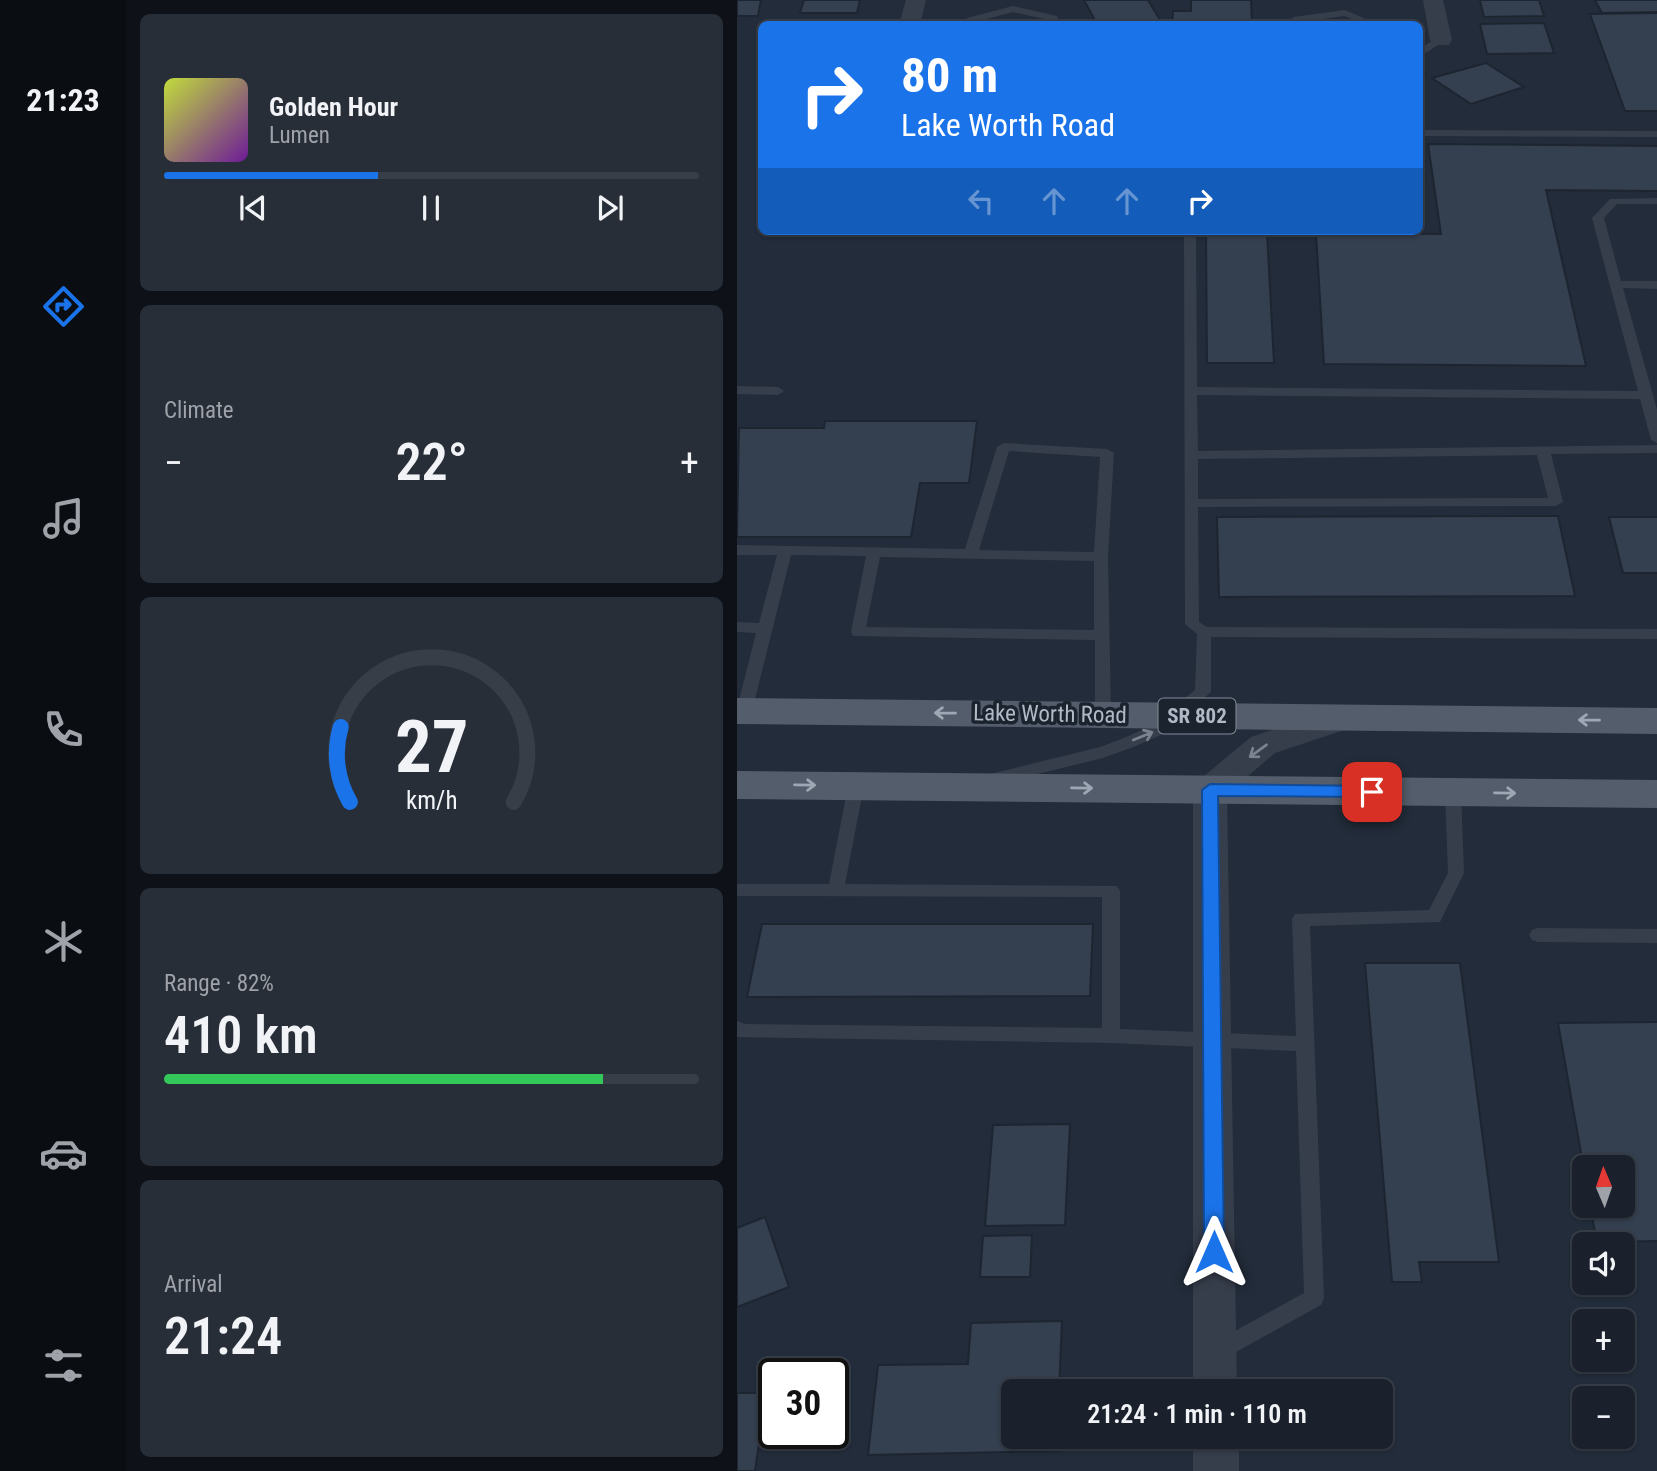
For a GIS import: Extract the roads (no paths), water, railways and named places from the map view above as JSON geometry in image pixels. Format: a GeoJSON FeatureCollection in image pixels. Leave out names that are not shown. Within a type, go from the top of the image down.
{"type":"FeatureCollection","features":[{"type":"Feature","properties":{"kind":"main road","name":"Lake Worth Road"},"geometry":{"type":"LineString","coordinates":[[740,711],[1657,721]]}},
{"type":"Feature","properties":{"kind":"main road"},"geometry":{"type":"LineString","coordinates":[[737,785],[1657,794]]}},
{"type":"Feature","properties":{"kind":"street"},"geometry":{"type":"LineString","coordinates":[[911,21],[915,0]]}},
{"type":"Feature","properties":{"kind":"street"},"geometry":{"type":"LineString","coordinates":[[1433,0],[1441,40]]}},
{"type":"Feature","properties":{"kind":"street"},"geometry":{"type":"LineString","coordinates":[[1215,1379],[1210,790],[1263,745],[1344,718]]}},
{"type":"Feature","properties":{"kind":"street"},"geometry":{"type":"LineString","coordinates":[[1216,1449],[1216,1471]]}},
{"type":"Feature","properties":{"kind":"lane"},"geometry":{"type":"LineString","coordinates":[[970,21],[1013,9],[1053,18],[1054,21]]}},
{"type":"Feature","properties":{"kind":"lane"},"geometry":{"type":"LineString","coordinates":[[1296,21],[1345,13],[1365,21]]}},
{"type":"Feature","properties":{"kind":"lane"},"geometry":{"type":"LineString","coordinates":[[1423,51],[1441,40]]}},
{"type":"Feature","properties":{"kind":"lane"},"geometry":{"type":"LineString","coordinates":[[1423,133],[1657,134]]}},
{"type":"Feature","properties":{"kind":"lane"},"geometry":{"type":"LineString","coordinates":[[1657,201],[1614,201],[1598,218],[1657,440]]}},
{"type":"Feature","properties":{"kind":"lane"},"geometry":{"type":"LineString","coordinates":[[1190,235],[1191,624],[1204,632],[1657,634]]}},
{"type":"Feature","properties":{"kind":"lane"},"geometry":{"type":"LineString","coordinates":[[1615,284],[1657,285]]}},
{"type":"Feature","properties":{"kind":"lane"},"geometry":{"type":"LineString","coordinates":[[737,390],[778,391]]}},
{"type":"Feature","properties":{"kind":"lane"},"geometry":{"type":"LineString","coordinates":[[1190,391],[1645,396]]}},
{"type":"Feature","properties":{"kind":"lane"},"geometry":{"type":"LineString","coordinates":[[971,554],[1004,447],[1107,453],[1101,556],[1103,715]]}},
{"type":"Feature","properties":{"kind":"lane"},"geometry":{"type":"LineString","coordinates":[[1191,455],[1657,449]]}},
{"type":"Feature","properties":{"kind":"lane"},"geometry":{"type":"LineString","coordinates":[[1191,503],[1555,502],[1543,450]]}},
{"type":"Feature","properties":{"kind":"lane"},"geometry":{"type":"LineString","coordinates":[[737,550],[1101,556]]}},
{"type":"Feature","properties":{"kind":"lane"},"geometry":{"type":"LineString","coordinates":[[740,711],[785,550]]}},
{"type":"Feature","properties":{"kind":"lane"},"geometry":{"type":"LineString","coordinates":[[874,552],[858,632],[1103,635]]}},
{"type":"Feature","properties":{"kind":"lane"},"geometry":{"type":"LineString","coordinates":[[737,627],[765,628]]}},
{"type":"Feature","properties":{"kind":"lane"},"geometry":{"type":"LineString","coordinates":[[959,787],[1103,752],[1158,730],[1203,692],[1204,632]]}},
{"type":"Feature","properties":{"kind":"lane"},"geometry":{"type":"LineString","coordinates":[[1554,793],[1657,782]]}},
{"type":"Feature","properties":{"kind":"lane"},"geometry":{"type":"LineString","coordinates":[[836,889],[856,786]]}},
{"type":"Feature","properties":{"kind":"lane"},"geometry":{"type":"LineString","coordinates":[[1215,1353],[1313,1298],[1301,919],[1435,917],[1456,873],[1453,792]]}},
{"type":"Feature","properties":{"kind":"lane"},"geometry":{"type":"LineString","coordinates":[[737,890],[1111,891],[1111,1036]]}},
{"type":"Feature","properties":{"kind":"lane"},"geometry":{"type":"LineString","coordinates":[[1538,936],[1657,936]]}},
{"type":"Feature","properties":{"kind":"lane"},"geometry":{"type":"LineString","coordinates":[[737,1028],[741,1031],[1213,1038],[1305,1044]]}}]}
